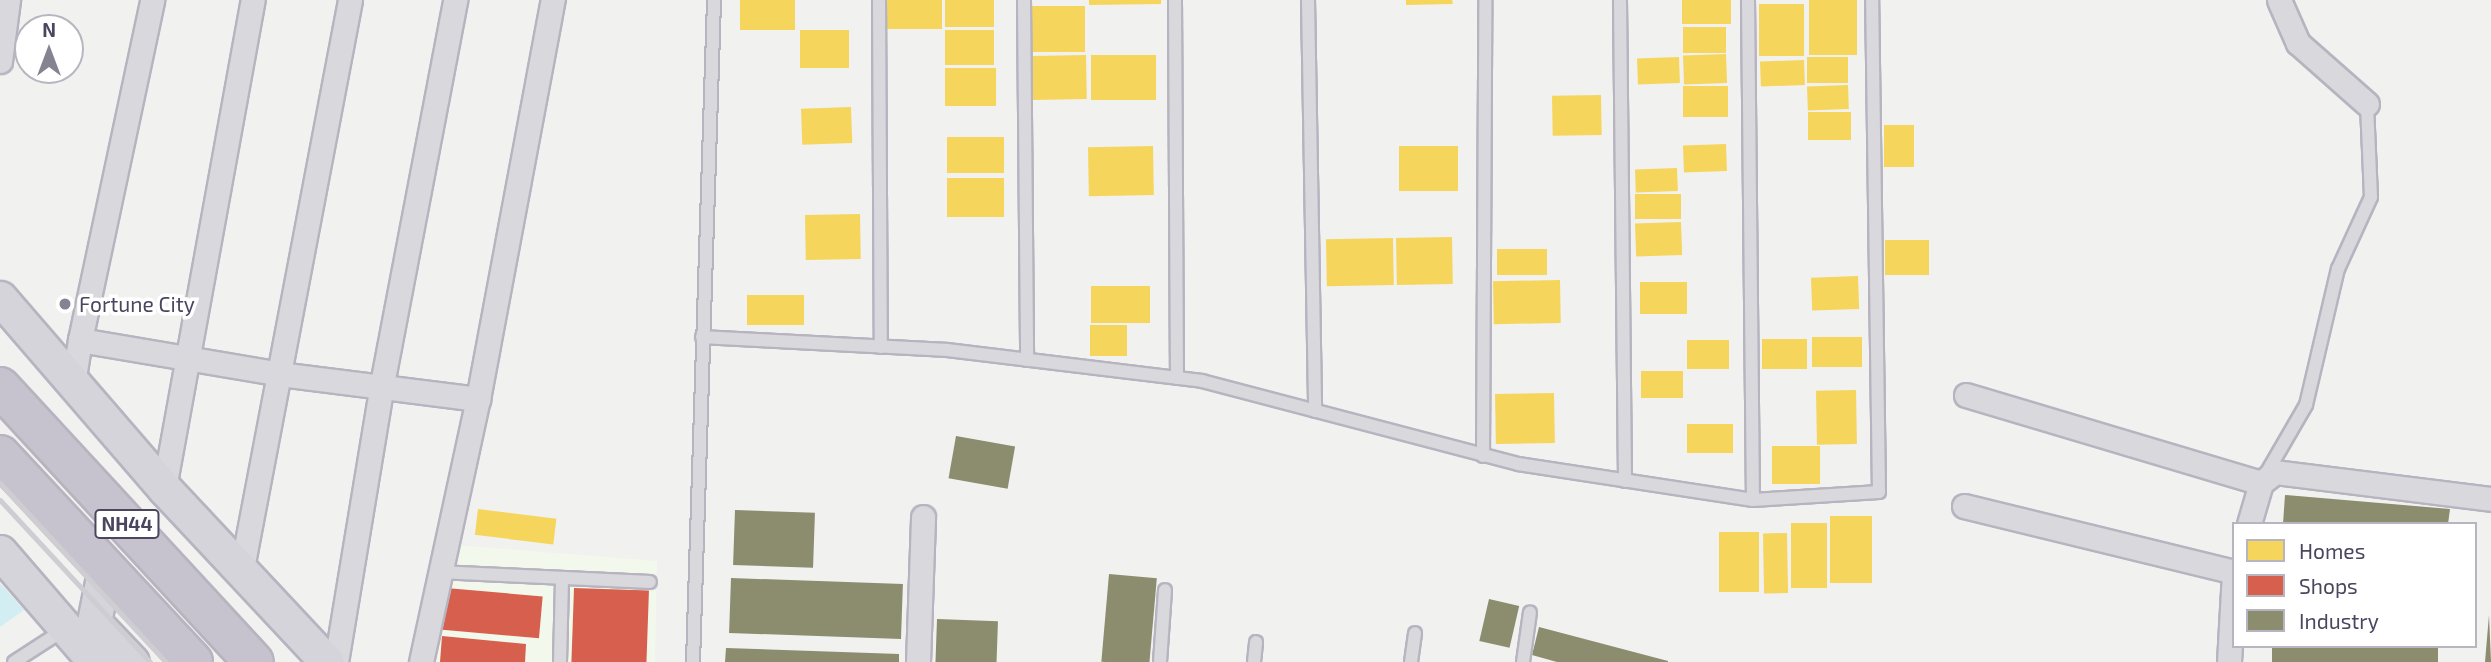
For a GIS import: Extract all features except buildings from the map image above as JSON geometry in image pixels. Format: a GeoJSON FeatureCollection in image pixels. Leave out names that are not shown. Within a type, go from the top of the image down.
{"type":"FeatureCollection","features":[{"type":"Feature","properties":{"kind":"highway","name":"NH44"},"geometry":{"type":"LineString","coordinates":[[0,387],[254,662]]}},
{"type":"Feature","properties":{"kind":"highway","name":"NH44"},"geometry":{"type":"LineString","coordinates":[[0,455],[192,662]]}},
{"type":"Feature","properties":{"kind":"street"},"geometry":{"type":"LineString","coordinates":[[0,61],[8,0]]}},
{"type":"Feature","properties":{"kind":"street"},"geometry":{"type":"LineString","coordinates":[[73,384],[152,0]]}},
{"type":"Feature","properties":{"kind":"street"},"geometry":{"type":"LineString","coordinates":[[163,488],[253,0]]}},
{"type":"Feature","properties":{"kind":"street"},"geometry":{"type":"LineString","coordinates":[[242,568],[350,0]]}},
{"type":"Feature","properties":{"kind":"street"},"geometry":{"type":"LineString","coordinates":[[336,662],[382,384],[455,0]]}},
{"type":"Feature","properties":{"kind":"street"},"geometry":{"type":"LineString","coordinates":[[422,662],[439,572],[478,399],[553,0]]}},
{"type":"Feature","properties":{"kind":"street"},"geometry":{"type":"LineString","coordinates":[[2279,0],[2298,43],[2367,104]]}},
{"type":"Feature","properties":{"kind":"street"},"geometry":{"type":"LineString","coordinates":[[0,298],[163,488],[242,568],[327,662]]}},
{"type":"Feature","properties":{"kind":"street"},"geometry":{"type":"LineString","coordinates":[[80,341],[281,374],[382,384],[478,399]]}},
{"type":"Feature","properties":{"kind":"street"},"geometry":{"type":"LineString","coordinates":[[1966,396],[2261,483]]}},
{"type":"Feature","properties":{"kind":"street"},"geometry":{"type":"LineString","coordinates":[[2250,522],[2261,483],[2275,472],[2491,499]]}},
{"type":"Feature","properties":{"kind":"street"},"geometry":{"type":"LineString","coordinates":[[1964,506],[2232,572]]}},
{"type":"Feature","properties":{"kind":"street"},"geometry":{"type":"LineString","coordinates":[[918,662],[923,517]]}},
{"type":"Feature","properties":{"kind":"street"},"geometry":{"type":"LineString","coordinates":[[0,552],[94,662]]}},
{"type":"Feature","properties":{"kind":"street"},"geometry":{"type":"LineString","coordinates":[[104,567],[94,622],[132,662]]}},
{"type":"Feature","properties":{"kind":"street"},"geometry":{"type":"LineString","coordinates":[[2228,662],[2232,602]]}},
{"type":"Feature","properties":{"kind":"lane"},"geometry":{"type":"LineString","coordinates":[[693,662],[714,0]]}},
{"type":"Feature","properties":{"kind":"lane"},"geometry":{"type":"LineString","coordinates":[[879,0],[881,347]]}},
{"type":"Feature","properties":{"kind":"lane"},"geometry":{"type":"LineString","coordinates":[[1024,0],[1027,360]]}},
{"type":"Feature","properties":{"kind":"lane"},"geometry":{"type":"LineString","coordinates":[[1175,0],[1177,378]]}},
{"type":"Feature","properties":{"kind":"lane"},"geometry":{"type":"LineString","coordinates":[[1308,0],[1315,411]]}},
{"type":"Feature","properties":{"kind":"lane"},"geometry":{"type":"LineString","coordinates":[[1483,456],[1485,0]]}},
{"type":"Feature","properties":{"kind":"lane"},"geometry":{"type":"LineString","coordinates":[[1620,0],[1625,481]]}},
{"type":"Feature","properties":{"kind":"lane"},"geometry":{"type":"LineString","coordinates":[[1748,0],[1752,500]]}},
{"type":"Feature","properties":{"kind":"lane"},"geometry":{"type":"LineString","coordinates":[[702,337],[881,347],[1027,360],[1177,378],[1315,411],[1483,456],[1752,500],[1879,492],[1872,0]]}},
{"type":"Feature","properties":{"kind":"lane"},"geometry":{"type":"LineString","coordinates":[[2261,483],[2306,405],[2338,269],[2371,197],[2367,104]]}},
{"type":"Feature","properties":{"kind":"lane"},"geometry":{"type":"LineString","coordinates":[[439,572],[562,581],[650,582]]}},
{"type":"Feature","properties":{"kind":"lane"},"geometry":{"type":"LineString","coordinates":[[560,662],[562,581]]}},
{"type":"Feature","properties":{"kind":"lane"},"geometry":{"type":"LineString","coordinates":[[1160,662],[1165,590]]}},
{"type":"Feature","properties":{"kind":"lane"},"geometry":{"type":"LineString","coordinates":[[1523,662],[1530,612]]}},
{"type":"Feature","properties":{"kind":"lane"},"geometry":{"type":"LineString","coordinates":[[14,662],[65,629]]}},
{"type":"Feature","properties":{"kind":"lane"},"geometry":{"type":"LineString","coordinates":[[1411,662],[1415,633]]}},
{"type":"Feature","properties":{"kind":"lane"},"geometry":{"type":"LineString","coordinates":[[1254,662],[1256,642]]}},
{"type":"Feature","properties":{"kind":"shaded area"},"geometry":{"type":"Polygon","coordinates":[[[453,545],[657,561],[655,662],[435,662],[453,545]]]}},
{"type":"Feature","properties":{"kind":"shaded area"},"geometry":{"type":"Polygon","coordinates":[[[0,583],[24,610],[0,627],[0,583]]]}},
{"type":"Feature","properties":{"kind":"railway"},"geometry":{"type":"LineString","coordinates":[[0,483],[166,662]]}},
{"type":"Feature","properties":{"kind":"railway"},"geometry":{"type":"LineString","coordinates":[[0,500],[150,662]]}},
{"type":"Feature","properties":{"kind":"place","name":"Fortune City"},"geometry":{"type":"Point","coordinates":[65,304]}}]}
